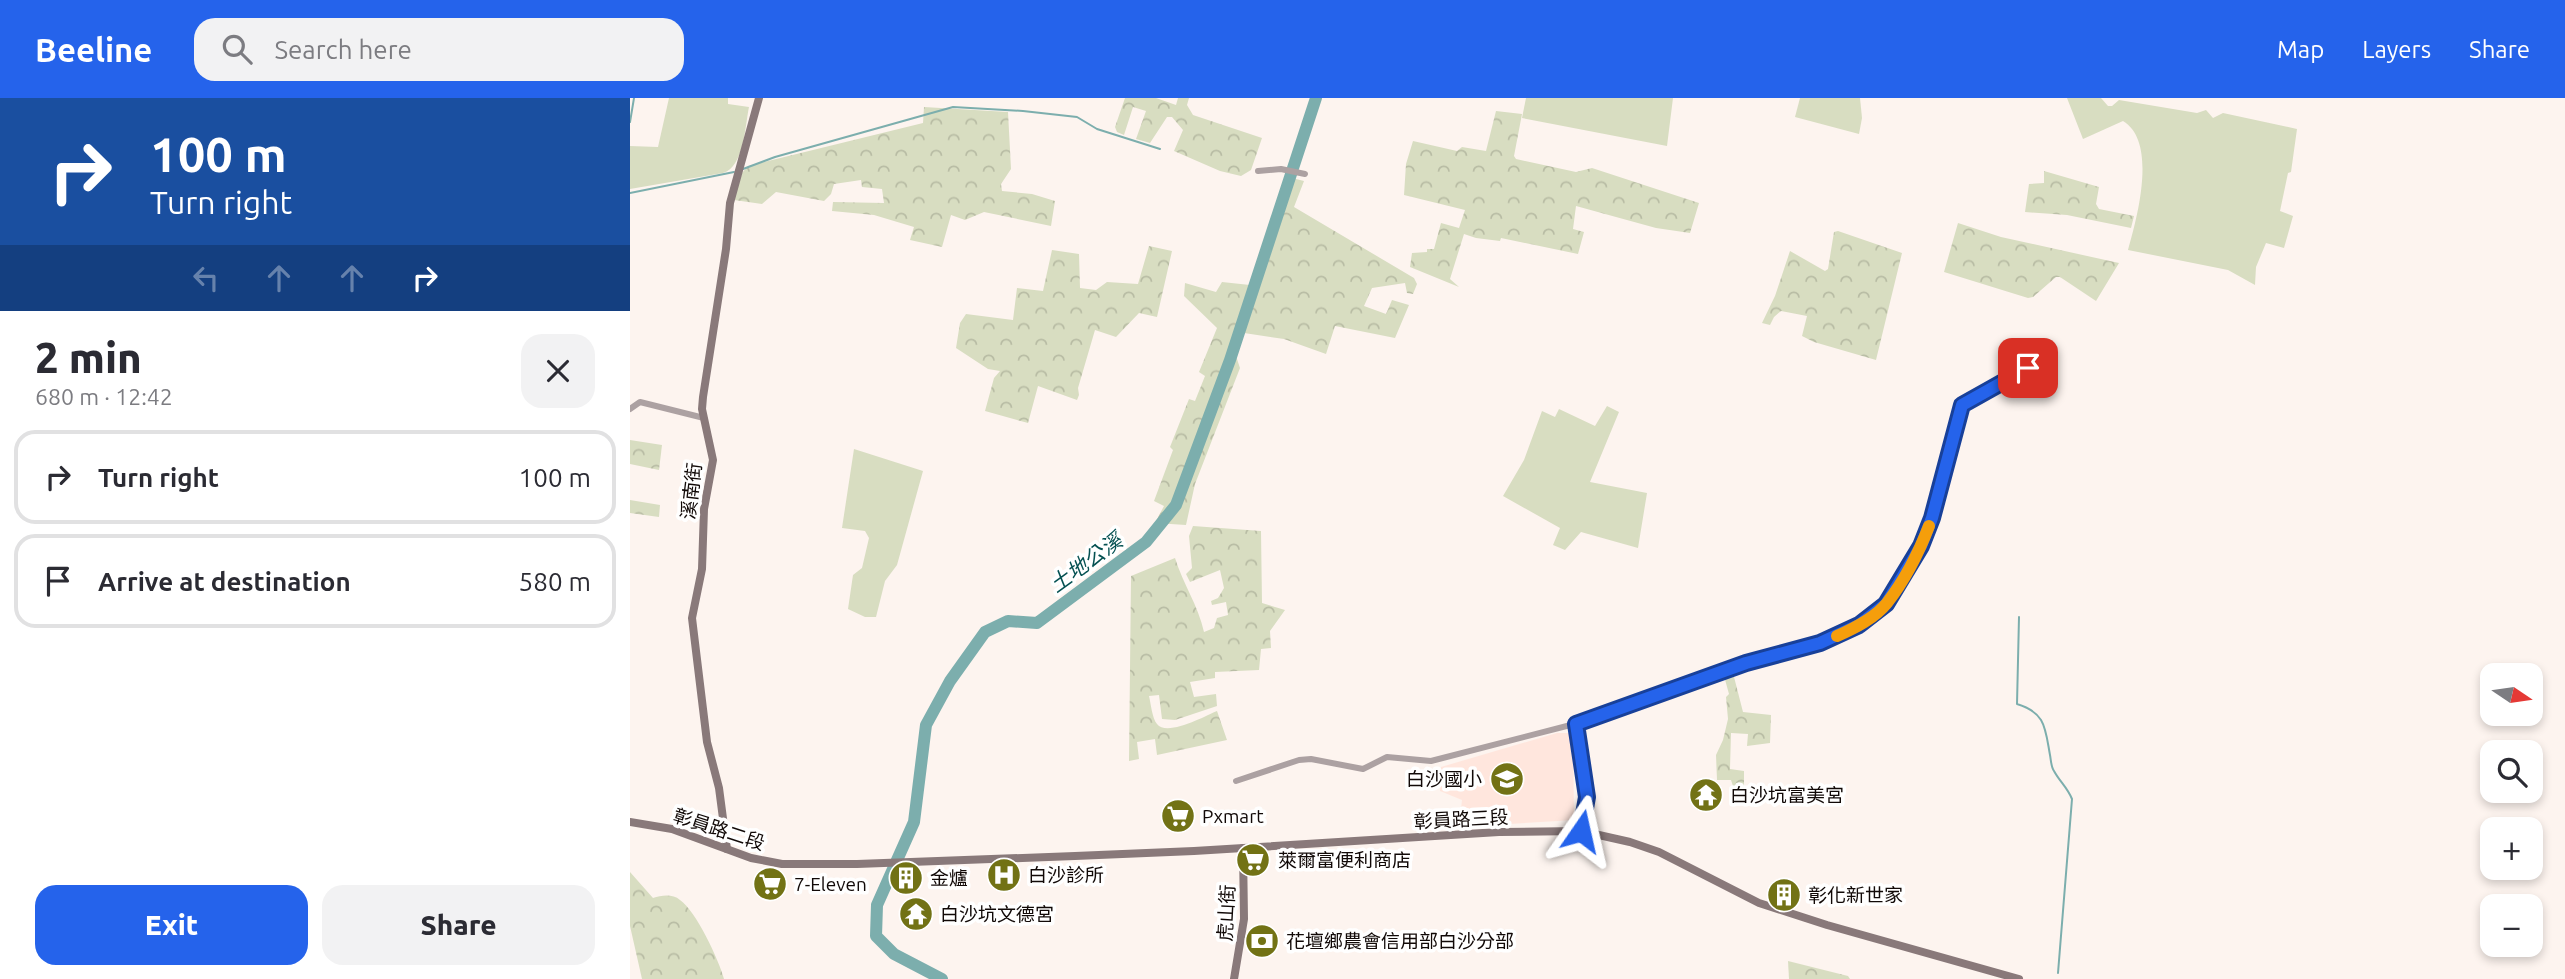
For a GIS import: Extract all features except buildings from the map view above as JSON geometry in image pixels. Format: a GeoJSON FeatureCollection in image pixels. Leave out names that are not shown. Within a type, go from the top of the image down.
{"type":"FeatureCollection","features":[{"type":"Feature","properties":{"kind":"main road","name":"溪南街"},"geometry":{"type":"LineString","coordinates":[[727,849],[719,788],[707,742],[692,618],[702,569],[704,509],[713,460],[704,418],[703,397],[726,249],[730,204],[759,98]]}},
{"type":"Feature","properties":{"kind":"main road","name":"彰員路二段"},"geometry":{"type":"LineString","coordinates":[[630,822],[672,830],[751,858],[782,864],[920,862]]}},
{"type":"Feature","properties":{"kind":"main road","name":"彰員路三段"},"geometry":{"type":"LineString","coordinates":[[920,862],[1243,848],[1488,832],[1581,831],[1630,842],[1659,852],[1759,903],[1878,941],[2019,979]]}},
{"type":"Feature","properties":{"kind":"main road","name":"虎山街"},"geometry":{"type":"LineString","coordinates":[[1234,979],[1244,919],[1243,848]]}},
{"type":"Feature","properties":{"kind":"street"},"geometry":{"type":"LineString","coordinates":[[1258,171],[1281,169],[1301,174]]}},
{"type":"Feature","properties":{"kind":"street"},"geometry":{"type":"LineString","coordinates":[[1236,781],[1311,759],[1363,769],[1387,757],[1431,761],[1576,724],[1746,663],[1820,643],[1859,625],[1886,604],[1921,546],[1932,518],[1962,405],[2028,368]]}},
{"type":"Feature","properties":{"kind":"street"},"geometry":{"type":"LineString","coordinates":[[630,409],[639,402],[649,402],[664,409],[704,418]]}},
{"type":"Feature","properties":{"kind":"street"},"geometry":{"type":"LineString","coordinates":[[1576,724],[1587,797],[1581,831]]}},
{"type":"Feature","properties":{"kind":"shaded area","name":"白沙國小"},"geometry":{"type":"Polygon","coordinates":[[[1557,733],[1573,733],[1574,820],[1459,827],[1462,800],[1440,791],[1441,767],[1557,733]]]}},
{"type":"Feature","properties":{"kind":"green space"},"geometry":{"type":"Polygon","coordinates":[[[669,98],[728,98],[728,104],[749,107],[739,154],[730,169],[723,173],[630,189],[630,146],[658,147],[669,98]]]}},
{"type":"Feature","properties":{"kind":"green space"},"geometry":{"type":"Polygon","coordinates":[[[1125,98],[1156,98],[1176,105],[1178,98],[1189,98],[1187,105],[1193,115],[1262,138],[1251,170],[1241,176],[1220,171],[1174,151],[1183,130],[1172,117],[1167,117],[1150,143],[1136,139],[1146,111],[1133,107],[1124,135],[1117,132],[1115,127],[1125,98]]]}},
{"type":"Feature","properties":{"kind":"green space"},"geometry":{"type":"Polygon","coordinates":[[[1526,98],[1673,98],[1667,146],[1522,118],[1526,98]]]}},
{"type":"Feature","properties":{"kind":"green space"},"geometry":{"type":"Polygon","coordinates":[[[1800,98],[1860,98],[1862,118],[1859,134],[1795,117],[1800,98]]]}},
{"type":"Feature","properties":{"kind":"green space"},"geometry":{"type":"Polygon","coordinates":[[[2067,98],[2101,98],[2108,106],[2119,100],[2197,113],[2206,110],[2213,118],[2223,113],[2297,129],[2291,172],[2288,173],[2280,211],[2293,216],[2284,248],[2266,243],[2256,267],[2255,285],[2228,270],[2128,250],[2142,181],[2140,146],[2134,131],[2123,121],[2083,139],[2067,98]]]}},
{"type":"Feature","properties":{"kind":"green space"},"geometry":{"type":"Polygon","coordinates":[[[924,107],[1008,112],[1011,169],[1001,184],[1002,191],[1032,194],[1055,201],[1051,226],[984,212],[965,220],[951,215],[942,247],[910,240],[914,227],[874,215],[832,211],[833,202],[884,203],[882,189],[862,187],[861,180],[834,184],[831,194],[824,201],[776,192],[762,204],[734,200],[742,173],[748,166],[923,123],[924,107]]]}},
{"type":"Feature","properties":{"kind":"green space"},"geometry":{"type":"Polygon","coordinates":[[[1496,111],[1522,114],[1514,156],[1516,159],[1576,172],[1592,168],[1699,203],[1690,233],[1656,228],[1576,206],[1573,229],[1584,232],[1578,254],[1501,238],[1500,241],[1464,234],[1450,279],[1459,287],[1410,267],[1412,253],[1434,249],[1441,223],[1459,228],[1465,210],[1404,195],[1406,164],[1413,141],[1457,151],[1462,147],[1486,151],[1496,111]]]}},
{"type":"Feature","properties":{"kind":"green space"},"geometry":{"type":"Polygon","coordinates":[[[2044,171],[2099,187],[2096,204],[2099,209],[2134,216],[2131,228],[2067,215],[2025,212],[2029,184],[2044,183],[2044,171]]]}},
{"type":"Feature","properties":{"kind":"green space"},"geometry":{"type":"Polygon","coordinates":[[[1292,178],[1304,181],[1294,207],[1414,278],[1417,284],[1413,294],[1407,293],[1405,283],[1372,288],[1364,306],[1386,314],[1392,300],[1409,305],[1395,338],[1335,326],[1326,354],[1284,339],[1244,333],[1236,356],[1240,368],[1195,484],[1186,525],[1155,523],[1164,506],[1154,501],[1173,450],[1170,447],[1189,399],[1195,401],[1205,376],[1199,372],[1217,328],[1184,296],[1185,283],[1216,292],[1222,282],[1250,285],[1292,178]]]}},
{"type":"Feature","properties":{"kind":"green space"},"geometry":{"type":"Polygon","coordinates":[[[1958,223],[2001,237],[2119,263],[2096,301],[2060,277],[2056,277],[2033,297],[2028,298],[1944,272],[1958,223]]]}},
{"type":"Feature","properties":{"kind":"green space"},"geometry":{"type":"Polygon","coordinates":[[[1838,231],[1902,253],[1876,360],[1802,336],[1807,316],[1781,311],[1770,325],[1762,323],[1775,296],[1790,251],[1825,271],[1828,269],[1834,232],[1838,231]]]}},
{"type":"Feature","properties":{"kind":"green space"},"geometry":{"type":"Polygon","coordinates":[[[1149,246],[1172,251],[1157,317],[1139,313],[1116,337],[1095,330],[1077,400],[1038,386],[1028,423],[985,411],[994,378],[1000,371],[988,369],[956,348],[960,323],[966,314],[1013,320],[1017,288],[1043,291],[1052,250],[1079,254],[1080,288],[1096,290],[1107,282],[1138,284],[1149,246]]]}},
{"type":"Feature","properties":{"kind":"green space"},"geometry":{"type":"Polygon","coordinates":[[[1607,406],[1619,412],[1590,482],[1647,493],[1638,548],[1581,532],[1565,550],[1553,545],[1560,528],[1503,496],[1524,460],[1542,411],[1555,417],[1559,409],[1595,426],[1607,406]]]}},
{"type":"Feature","properties":{"kind":"green space"},"geometry":{"type":"Polygon","coordinates":[[[630,440],[662,445],[659,470],[630,464],[630,440]]]}},
{"type":"Feature","properties":{"kind":"green space"},"geometry":{"type":"Polygon","coordinates":[[[854,449],[923,471],[897,565],[885,581],[876,617],[865,617],[848,609],[853,575],[862,568],[869,538],[865,531],[842,528],[854,449]]]}},
{"type":"Feature","properties":{"kind":"green space"},"geometry":{"type":"Polygon","coordinates":[[[630,500],[660,505],[659,517],[630,513],[630,500]]]}},
{"type":"Feature","properties":{"kind":"green space"},"geometry":{"type":"Polygon","coordinates":[[[1193,526],[1261,531],[1262,603],[1285,610],[1270,631],[1271,648],[1261,649],[1259,670],[1215,672],[1215,678],[1190,682],[1194,697],[1216,694],[1217,706],[1175,720],[1162,719],[1159,695],[1149,696],[1154,718],[1162,727],[1177,727],[1217,711],[1227,740],[1157,755],[1155,739],[1137,742],[1139,759],[1129,761],[1131,576],[1175,558],[1204,632],[1214,628],[1217,618],[1228,615],[1226,602],[1212,605],[1211,601],[1218,598],[1224,588],[1220,570],[1190,582],[1186,574],[1192,568],[1189,536],[1193,526]]]}},
{"type":"Feature","properties":{"kind":"green space"},"geometry":{"type":"Polygon","coordinates":[[[1733,673],[1743,712],[1771,715],[1770,743],[1747,746],[1748,734],[1731,733],[1730,769],[1744,771],[1744,790],[1734,789],[1731,780],[1717,780],[1716,755],[1728,719],[1726,697],[1729,694],[1724,676],[1733,673]]]}},
{"type":"Feature","properties":{"kind":"green space"},"geometry":{"type":"Polygon","coordinates":[[[630,872],[653,898],[671,896],[686,906],[706,936],[724,979],[642,979],[630,926],[630,872]]]}},
{"type":"Feature","properties":{"kind":"green space"},"geometry":{"type":"Polygon","coordinates":[[[1788,961],[1848,976],[1850,979],[1789,979],[1788,961]]]}},
{"type":"Feature","properties":{"kind":"waterway"},"geometry":{"type":"LineString","coordinates":[[630,122],[634,98]]}},
{"type":"Feature","properties":{"kind":"waterway","name":"土地公溪"},"geometry":{"type":"LineString","coordinates":[[942,979],[894,954],[876,936],[877,905],[914,822],[926,725],[950,681],[985,632],[1008,621],[1037,623],[1146,542],[1176,505],[1230,360],[1316,98]]}},
{"type":"Feature","properties":{"kind":"waterway"},"geometry":{"type":"LineString","coordinates":[[743,169],[775,157],[953,107],[1077,117],[1097,129],[1160,149]]}},
{"type":"Feature","properties":{"kind":"waterway"},"geometry":{"type":"LineString","coordinates":[[630,193],[734,172]]}},
{"type":"Feature","properties":{"kind":"waterway"},"geometry":{"type":"LineString","coordinates":[[2019,617],[2017,704],[2034,712],[2043,723],[2052,768],[2072,799],[2058,973]]}},
{"type":"Feature","properties":{"kind":"slow traffic"},"geometry":{"type":"LineString","coordinates":[[1837,636],[1859,625],[1886,604],[1921,546],[1929,526]]}},
{"type":"Feature","properties":{"kind":"place","name":"白沙國小"},"geometry":{"type":"Point","coordinates":[1507,779]}},
{"type":"Feature","properties":{"kind":"place","name":"白沙坑富美宮"},"geometry":{"type":"Point","coordinates":[1706,795]}},
{"type":"Feature","properties":{"kind":"place","name":"Pxmart"},"geometry":{"type":"Point","coordinates":[1178,816]}},
{"type":"Feature","properties":{"kind":"place","name":"萊爾富便利商店"},"geometry":{"type":"Point","coordinates":[1253,860]}},
{"type":"Feature","properties":{"kind":"place","name":"白沙診所"},"geometry":{"type":"Point","coordinates":[1004,875]}},
{"type":"Feature","properties":{"kind":"place","name":"金爐"},"geometry":{"type":"Point","coordinates":[906,878]}},
{"type":"Feature","properties":{"kind":"place","name":"7-Eleven"},"geometry":{"type":"Point","coordinates":[770,884]}},
{"type":"Feature","properties":{"kind":"place","name":"彰化新世家"},"geometry":{"type":"Point","coordinates":[1784,895]}},
{"type":"Feature","properties":{"kind":"place","name":"白沙坑文德宮"},"geometry":{"type":"Point","coordinates":[916,914]}},
{"type":"Feature","properties":{"kind":"place","name":"花壇鄉農會信用部白沙分部"},"geometry":{"type":"Point","coordinates":[1262,941]}},
{"type":"Feature","properties":{"kind":"route"},"geometry":{"type":"LineString","coordinates":[[1581,831],[1587,797],[1576,724],[1746,663],[1820,643],[1854,628],[1886,604],[1921,546],[1932,518],[1962,405],[2028,368]]}}]}
